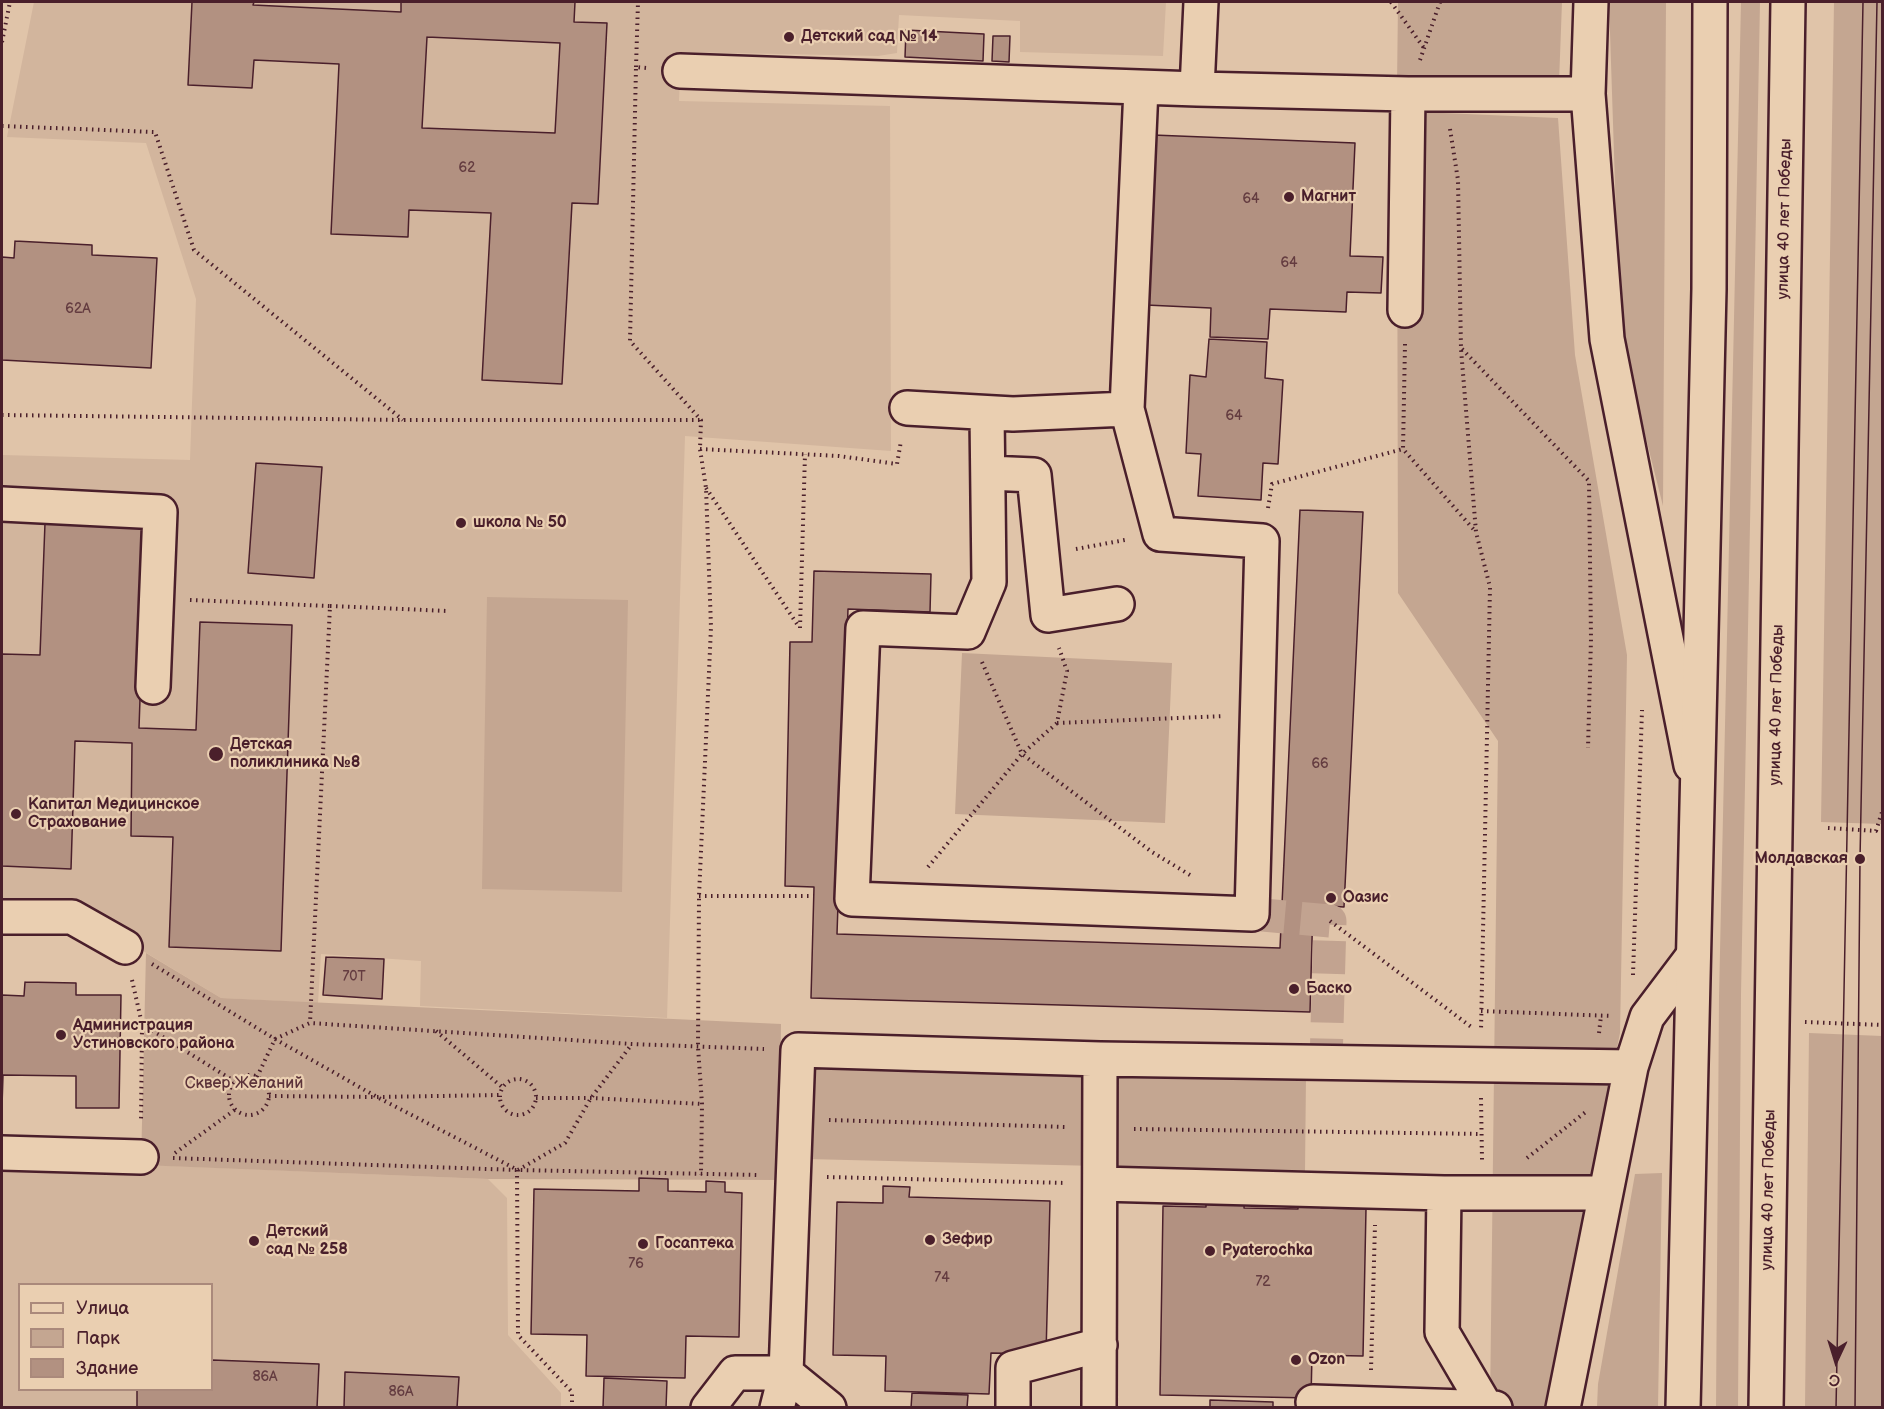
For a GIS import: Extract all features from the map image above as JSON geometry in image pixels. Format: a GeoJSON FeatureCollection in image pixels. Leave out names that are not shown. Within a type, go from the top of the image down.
{"type":"FeatureCollection","features":[{"type":"Feature","properties":{"kind":"main road"},"geometry":{"type":"LineString","coordinates":[[1197,89],[1201,2]]}},
{"type":"Feature","properties":{"kind":"main road"},"geometry":{"type":"LineString","coordinates":[[1591,2],[1588,94],[1607,339],[1697,794]]}},
{"type":"Feature","properties":{"kind":"main road"},"geometry":{"type":"LineString","coordinates":[[1683,1407],[1709,289],[1710,2]]}},
{"type":"Feature","properties":{"kind":"main road","name":"улица 40 лет Победы"},"geometry":{"type":"LineString","coordinates":[[1766,1407],[1788,2]]}},
{"type":"Feature","properties":{"kind":"main road"},"geometry":{"type":"LineString","coordinates":[[680,71],[1141,88],[1408,94],[1588,94]]}},
{"type":"Feature","properties":{"kind":"main road"},"geometry":{"type":"LineString","coordinates":[[987,413],[989,582],[968,632],[863,628],[852,899],[1252,914],[1262,541],[1160,534],[1127,409],[1141,88]]}},
{"type":"Feature","properties":{"kind":"main road"},"geometry":{"type":"LineString","coordinates":[[1405,310],[1408,94]]}},
{"type":"Feature","properties":{"kind":"main road"},"geometry":{"type":"LineString","coordinates":[[907,408],[987,413],[1127,409]]}},
{"type":"Feature","properties":{"kind":"main road"},"geometry":{"type":"LineString","coordinates":[[988,472],[1034,475],[1048,615],[1117,603]]}},
{"type":"Feature","properties":{"kind":"main road"},"geometry":{"type":"LineString","coordinates":[[2,504],[160,512],[153,687]]}},
{"type":"Feature","properties":{"kind":"main road"},"geometry":{"type":"LineString","coordinates":[[2,917],[72,917],[125,947]]}},
{"type":"Feature","properties":{"kind":"main road"},"geometry":{"type":"LineString","coordinates":[[1563,1407],[1631,1067],[1647,1017],[1693,956]]}},
{"type":"Feature","properties":{"kind":"main road"},"geometry":{"type":"LineString","coordinates":[[777,1407],[786,1373],[798,1050],[1100,1059],[1631,1067]]}},
{"type":"Feature","properties":{"kind":"main road"},"geometry":{"type":"LineString","coordinates":[[1098,1407],[1100,1059]]}},
{"type":"Feature","properties":{"kind":"main road"},"geometry":{"type":"LineString","coordinates":[[2,1153],[141,1157]]}},
{"type":"Feature","properties":{"kind":"main road"},"geometry":{"type":"LineString","coordinates":[[1100,1184],[1482,1194],[1605,1193]]}},
{"type":"Feature","properties":{"kind":"main road"},"geometry":{"type":"LineString","coordinates":[[1444,1193],[1442,1332],[1486,1407]]}},
{"type":"Feature","properties":{"kind":"main road"},"geometry":{"type":"LineString","coordinates":[[1013,1407],[1013,1368],[1100,1345]]}},
{"type":"Feature","properties":{"kind":"main road"},"geometry":{"type":"LineString","coordinates":[[708,1407],[735,1373],[786,1373],[829,1407]]}},
{"type":"Feature","properties":{"kind":"main road"},"geometry":{"type":"LineString","coordinates":[[1313,1402],[1494,1407]]}},
{"type":"Feature","properties":{"kind":"path"},"geometry":{"type":"LineString","coordinates":[[2,42],[10,2]]}},
{"type":"Feature","properties":{"kind":"path"},"geometry":{"type":"LineString","coordinates":[[638,2],[630,341],[701,420],[700,449],[706,488],[711,627],[699,896],[701,1174]]}},
{"type":"Feature","properties":{"kind":"path"},"geometry":{"type":"LineString","coordinates":[[1390,2],[1424,48]]}},
{"type":"Feature","properties":{"kind":"path"},"geometry":{"type":"LineString","coordinates":[[1408,94],[1440,2]]}},
{"type":"Feature","properties":{"kind":"path"},"geometry":{"type":"LineString","coordinates":[[636,67],[680,71]]}},
{"type":"Feature","properties":{"kind":"path"},"geometry":{"type":"LineString","coordinates":[[1330,921],[1481,1034],[1490,587],[1476,532],[1461,349],[1458,180],[1445,94]]}},
{"type":"Feature","properties":{"kind":"path"},"geometry":{"type":"LineString","coordinates":[[2,126],[155,132],[195,250],[403,420]]}},
{"type":"Feature","properties":{"kind":"path"},"geometry":{"type":"LineString","coordinates":[[1405,310],[1403,449],[1476,532]]}},
{"type":"Feature","properties":{"kind":"path"},"geometry":{"type":"LineString","coordinates":[[1461,349],[1589,481],[1591,639],[1588,748]]}},
{"type":"Feature","properties":{"kind":"path"},"geometry":{"type":"LineString","coordinates":[[700,449],[839,456],[897,464],[907,408]]}},
{"type":"Feature","properties":{"kind":"path"},"geometry":{"type":"LineString","coordinates":[[2,415],[403,420],[701,420]]}},
{"type":"Feature","properties":{"kind":"path"},"geometry":{"type":"LineString","coordinates":[[1262,541],[1272,483],[1403,449]]}},
{"type":"Feature","properties":{"kind":"path"},"geometry":{"type":"LineString","coordinates":[[706,488],[800,628],[805,454]]}},
{"type":"Feature","properties":{"kind":"path"},"geometry":{"type":"LineString","coordinates":[[158,598],[448,611]]}},
{"type":"Feature","properties":{"kind":"path"},"geometry":{"type":"LineString","coordinates":[[310,1023],[330,606]]}},
{"type":"Feature","properties":{"kind":"path"},"geometry":{"type":"LineString","coordinates":[[900,900],[1022,754],[1057,723],[1066,671],[1048,615]]}},
{"type":"Feature","properties":{"kind":"path"},"geometry":{"type":"LineString","coordinates":[[968,632],[1022,754],[1152,852],[1192,877]]}},
{"type":"Feature","properties":{"kind":"path"},"geometry":{"type":"LineString","coordinates":[[1633,981],[1643,700]]}},
{"type":"Feature","properties":{"kind":"path"},"geometry":{"type":"LineString","coordinates":[[1057,723],[1257,715]]}},
{"type":"Feature","properties":{"kind":"path"},"geometry":{"type":"LineString","coordinates":[[1828,828],[1875,831],[1882,812]]}},
{"type":"Feature","properties":{"kind":"path"},"geometry":{"type":"LineString","coordinates":[[699,896],[814,896]]}},
{"type":"Feature","properties":{"kind":"path"},"geometry":{"type":"LineString","coordinates":[[125,947],[142,1024],[141,1157]]}},
{"type":"Feature","properties":{"kind":"path"},"geometry":{"type":"LineString","coordinates":[[125,947],[274,1039],[377,1097],[517,1170]]}},
{"type":"Feature","properties":{"kind":"path"},"geometry":{"type":"LineString","coordinates":[[1482,1194],[1590,1109],[1601,1016]]}},
{"type":"Feature","properties":{"kind":"path"},"geometry":{"type":"LineString","coordinates":[[257,1077],[274,1039],[310,1023],[632,1044],[798,1050]]}},
{"type":"Feature","properties":{"kind":"path"},"geometry":{"type":"LineString","coordinates":[[142,1024],[234,1081]]}},
{"type":"Feature","properties":{"kind":"path"},"geometry":{"type":"LineString","coordinates":[[435,1030],[502,1087]]}},
{"type":"Feature","properties":{"kind":"path"},"geometry":{"type":"LineString","coordinates":[[517,1170],[565,1143],[591,1098],[632,1044]]}},
{"type":"Feature","properties":{"kind":"path"},"geometry":{"type":"LineString","coordinates":[[1481,1065],[1482,1194]]}},
{"type":"Feature","properties":{"kind":"path"},"geometry":{"type":"LineString","coordinates":[[245,1075],[257,1077],[267,1084],[269,1096],[265,1108],[253,1115],[240,1114],[229,1099],[229,1092],[234,1081],[245,1075]]}},
{"type":"Feature","properties":{"kind":"path"},"geometry":{"type":"LineString","coordinates":[[523,1079],[533,1086],[536,1098],[528,1113],[517,1116],[506,1112],[499,1095],[502,1087],[512,1080],[523,1079]]}},
{"type":"Feature","properties":{"kind":"path"},"geometry":{"type":"LineString","coordinates":[[269,1096],[499,1095]]}},
{"type":"Feature","properties":{"kind":"path"},"geometry":{"type":"LineString","coordinates":[[536,1098],[591,1098],[702,1104]]}},
{"type":"Feature","properties":{"kind":"path"},"geometry":{"type":"LineString","coordinates":[[236,1109],[168,1158],[517,1170],[1100,1184]]}},
{"type":"Feature","properties":{"kind":"path"},"geometry":{"type":"LineString","coordinates":[[796,1118],[1100,1128],[1482,1134]]}},
{"type":"Feature","properties":{"kind":"path"},"geometry":{"type":"LineString","coordinates":[[517,1170],[518,1335],[572,1392],[572,1407]]}},
{"type":"Feature","properties":{"kind":"path"},"geometry":{"type":"LineString","coordinates":[[1370,1402],[1377,1191]]}},
{"type":"Feature","properties":{"kind":"shaded area","name":"школа № 50"},"geometry":{"type":"Polygon","coordinates":[[[34,2],[1166,2],[1163,56],[1020,52],[1020,21],[899,15],[897,53],[878,56],[681,52],[679,101],[890,106],[891,451],[685,436],[667,1018],[420,1006],[421,961],[321,954],[318,1003],[221,998],[77,911],[2,910],[2,455],[190,460],[196,299],[146,143],[7,137],[34,2]]]}},
{"type":"Feature","properties":{"kind":"shaded area","name":"Детский сад № 258"},"geometry":{"type":"Polygon","coordinates":[[[2,1159],[488,1179],[507,1198],[508,1335],[561,1393],[561,1408],[2,1408],[2,1159]]]}},
{"type":"Feature","properties":{"kind":"green space"},"geometry":{"type":"Polygon","coordinates":[[[1398,2],[1562,2],[1559,83],[1397,86],[1398,2]]]}},
{"type":"Feature","properties":{"kind":"green space"},"geometry":{"type":"Polygon","coordinates":[[[1609,2],[1666,2],[1663,506],[1620,335],[1609,2]]]}},
{"type":"Feature","properties":{"kind":"green space"},"geometry":{"type":"Polygon","coordinates":[[[1741,2],[1760,2],[1741,994],[1738,1407],[1716,1408],[1719,997],[1741,2]]]}},
{"type":"Feature","properties":{"kind":"green space"},"geometry":{"type":"Polygon","coordinates":[[[1834,2],[1882,2],[1882,824],[1821,822],[1834,2]]]}},
{"type":"Feature","properties":{"kind":"green space"},"geometry":{"type":"Polygon","coordinates":[[[1397,111],[1558,118],[1575,355],[1627,655],[1620,1033],[1544,1407],[1490,1407],[1498,741],[1398,593],[1397,111]]]}},
{"type":"Feature","properties":{"kind":"green space"},"geometry":{"type":"Polygon","coordinates":[[[487,597],[628,600],[622,892],[482,889],[487,597]]]}},
{"type":"Feature","properties":{"kind":"green space"},"geometry":{"type":"Polygon","coordinates":[[[962,653],[1172,663],[1165,823],[955,814],[962,653]]]}},
{"type":"Feature","properties":{"kind":"green space","name":"Сквер Желаний"},"geometry":{"type":"Polygon","coordinates":[[[146,953],[221,998],[781,1024],[779,1180],[488,1179],[141,1165],[146,953]]]}},
{"type":"Feature","properties":{"kind":"green space"},"geometry":{"type":"Polygon","coordinates":[[[1809,1033],[1882,1036],[1882,1407],[1805,1407],[1809,1033]]]}},
{"type":"Feature","properties":{"kind":"green space"},"geometry":{"type":"Polygon","coordinates":[[[810,1067],[1306,1076],[1305,1171],[806,1159],[810,1067]]]}},
{"type":"Feature","properties":{"kind":"green space"},"geometry":{"type":"Polygon","coordinates":[[[1662,1173],[1658,1407],[1597,1407],[1598,1384],[1635,1174],[1662,1173]]]}},
{"type":"Feature","properties":{"kind":"building"},"geometry":{"type":"Polygon","coordinates":[[[192,2],[254,2],[253,5],[401,12],[401,2],[575,2],[574,22],[607,23],[598,204],[572,203],[562,384],[482,380],[491,213],[409,210],[408,237],[331,234],[339,64],[254,60],[252,88],[188,85],[192,2]],[[427,37],[422,128],[555,133],[560,43],[427,37]]]}},
{"type":"Feature","properties":{"kind":"building"},"geometry":{"type":"Polygon","coordinates":[[[906,30],[984,34],[983,61],[905,57],[906,30]]]}},
{"type":"Feature","properties":{"kind":"building"},"geometry":{"type":"Polygon","coordinates":[[[993,36],[1010,36],[1009,62],[992,61],[993,36]]]}},
{"type":"Feature","properties":{"kind":"building"},"geometry":{"type":"Polygon","coordinates":[[[1153,135],[1355,143],[1350,256],[1383,257],[1381,293],[1347,292],[1346,312],[1270,309],[1268,339],[1210,337],[1211,308],[1146,305],[1153,135]]]}},
{"type":"Feature","properties":{"kind":"building"},"geometry":{"type":"Polygon","coordinates":[[[15,241],[92,245],[92,255],[157,258],[151,368],[2,360],[2,257],[14,258],[15,241]]]}},
{"type":"Feature","properties":{"kind":"building"},"geometry":{"type":"Polygon","coordinates":[[[1209,339],[1267,342],[1265,378],[1283,380],[1278,464],[1263,463],[1261,500],[1198,496],[1201,454],[1186,453],[1190,375],[1206,377],[1209,339]]]}},
{"type":"Feature","properties":{"kind":"building"},"geometry":{"type":"Polygon","coordinates":[[[256,463],[322,467],[314,578],[248,573],[256,463]]]}},
{"type":"Feature","properties":{"kind":"building"},"geometry":{"type":"Polygon","coordinates":[[[1300,510],[1363,512],[1344,907],[1313,905],[1310,1012],[811,998],[814,887],[785,886],[790,642],[812,642],[814,571],[931,574],[930,612],[848,609],[837,934],[1280,948],[1300,510]]]}},
{"type":"Feature","properties":{"kind":"building"},"geometry":{"type":"Polygon","coordinates":[[[45,523],[146,527],[139,728],[196,730],[200,622],[292,625],[281,951],[169,947],[173,837],[131,836],[132,743],[75,741],[71,869],[2,866],[2,654],[40,655],[45,523]]]}},
{"type":"Feature","properties":{"kind":"building"},"geometry":{"type":"Polygon","coordinates":[[[326,957],[384,959],[382,999],[323,995],[326,957]]]}},
{"type":"Feature","properties":{"kind":"building","name":"Администрация Устиновского района"},"geometry":{"type":"Polygon","coordinates":[[[25,982],[76,983],[76,995],[121,995],[119,1108],[76,1108],[76,1076],[3,1075],[2,1106],[2,995],[24,996],[25,982]]]}},
{"type":"Feature","properties":{"kind":"building"},"geometry":{"type":"Polygon","coordinates":[[[639,1178],[668,1179],[668,1191],[706,1192],[706,1181],[725,1182],[725,1192],[742,1193],[739,1337],[686,1336],[685,1378],[586,1376],[587,1335],[531,1334],[534,1189],[639,1191],[639,1178]]]}},
{"type":"Feature","properties":{"kind":"building"},"geometry":{"type":"Polygon","coordinates":[[[883,1186],[910,1187],[909,1197],[1050,1201],[1046,1354],[991,1353],[989,1394],[885,1391],[886,1356],[833,1355],[837,1202],[883,1203],[883,1186]]]}},
{"type":"Feature","properties":{"kind":"building"},"geometry":{"type":"Polygon","coordinates":[[[1206,1194],[1245,1195],[1244,1208],[1298,1209],[1298,1195],[1322,1195],[1321,1208],[1366,1209],[1363,1356],[1312,1355],[1311,1398],[1160,1395],[1163,1206],[1206,1207],[1206,1194]]]}},
{"type":"Feature","properties":{"kind":"building"},"geometry":{"type":"Polygon","coordinates":[[[213,1360],[319,1364],[317,1408],[137,1408],[137,1391],[213,1391],[213,1360]]]}},
{"type":"Feature","properties":{"kind":"building"},"geometry":{"type":"Polygon","coordinates":[[[345,1372],[459,1377],[457,1408],[344,1408],[345,1372]]]}},
{"type":"Feature","properties":{"kind":"building"},"geometry":{"type":"Polygon","coordinates":[[[604,1378],[667,1381],[666,1408],[603,1408],[604,1378]]]}},
{"type":"Feature","properties":{"kind":"building"},"geometry":{"type":"Polygon","coordinates":[[[912,1393],[968,1395],[967,1408],[911,1408],[912,1393]]]}},
{"type":"Feature","properties":{"kind":"building"},"geometry":{"type":"Polygon","coordinates":[[[1210,1400],[1273,1402],[1273,1408],[1210,1408],[1210,1400]]]}},
{"type":"Feature","properties":{"kind":"tunnel"},"geometry":{"type":"LineString","coordinates":[[1252,914],[1330,921],[1326,1063]]}},
{"type":"Feature","properties":{"kind":"tram line"},"geometry":{"type":"LineString","coordinates":[[1836,1408],[1863,2]]}},
{"type":"Feature","properties":{"kind":"tram line"},"geometry":{"type":"LineString","coordinates":[[1855,1408],[1860,859],[1877,2]]}},
{"type":"Feature","properties":{"kind":"place","name":"Детский сад № 14"},"geometry":{"type":"Point","coordinates":[789,37]}},
{"type":"Feature","properties":{"kind":"place","name":"Магнит"},"geometry":{"type":"Point","coordinates":[1289,197]}},
{"type":"Feature","properties":{"kind":"place","name":"школа № 50"},"geometry":{"type":"Point","coordinates":[461,523]}},
{"type":"Feature","properties":{"kind":"place","name":"Детская поликлиника №8"},"geometry":{"type":"Point","coordinates":[216,754]}},
{"type":"Feature","properties":{"kind":"place","name":"Капитал Медицинское Страхование"},"geometry":{"type":"Point","coordinates":[16,814]}},
{"type":"Feature","properties":{"kind":"place","name":"Молдавская"},"geometry":{"type":"Point","coordinates":[1860,859]}},
{"type":"Feature","properties":{"kind":"place","name":"Оазис"},"geometry":{"type":"Point","coordinates":[1331,898]}},
{"type":"Feature","properties":{"kind":"place","name":"Баско"},"geometry":{"type":"Point","coordinates":[1294,989]}},
{"type":"Feature","properties":{"kind":"place","name":"Администрация Устиновского района"},"geometry":{"type":"Point","coordinates":[61,1035]}},
{"type":"Feature","properties":{"kind":"place","name":"Зефир"},"geometry":{"type":"Point","coordinates":[930,1240]}},
{"type":"Feature","properties":{"kind":"place","name":"Детский сад № 258"},"geometry":{"type":"Point","coordinates":[254,1241]}},
{"type":"Feature","properties":{"kind":"place","name":"Госаптека"},"geometry":{"type":"Point","coordinates":[643,1244]}},
{"type":"Feature","properties":{"kind":"place","name":"Pyaterochka"},"geometry":{"type":"Point","coordinates":[1210,1251]}},
{"type":"Feature","properties":{"kind":"place","name":"Ozon"},"geometry":{"type":"Point","coordinates":[1296,1360]}}]}
